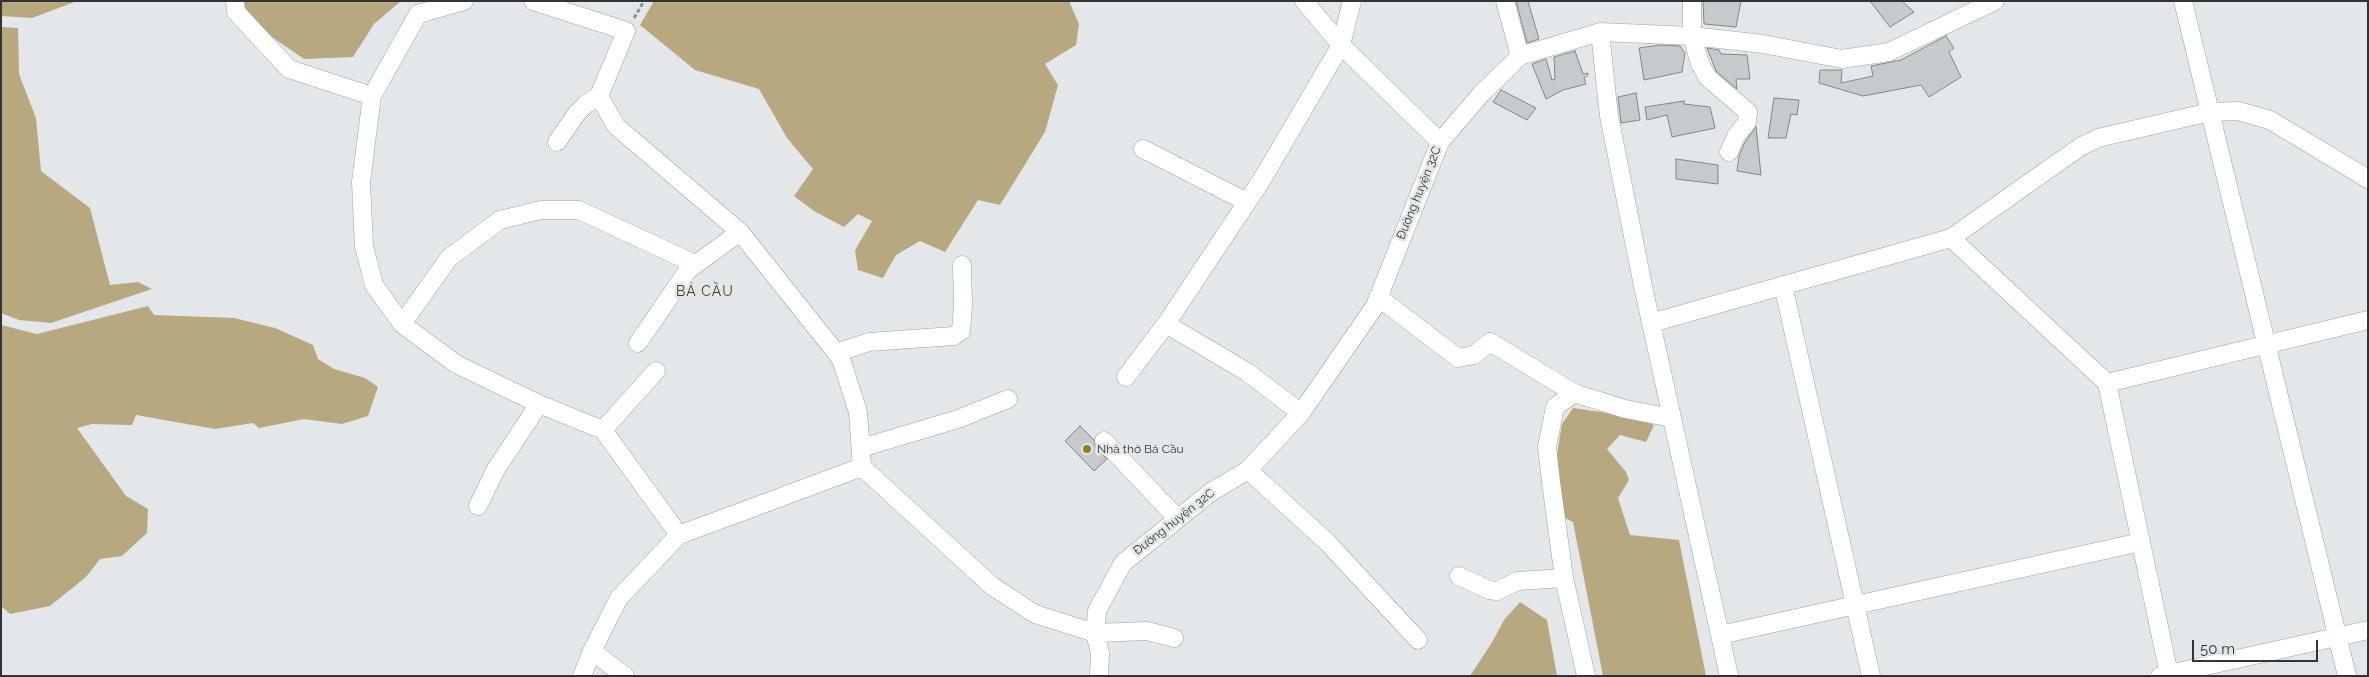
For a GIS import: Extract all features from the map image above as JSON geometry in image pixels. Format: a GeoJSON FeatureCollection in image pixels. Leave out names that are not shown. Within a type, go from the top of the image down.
{"type":"FeatureCollection","features":[{"type":"Feature","properties":{"kind":"street"},"geometry":{"type":"LineString","coordinates":[[235,1],[236,12],[289,69],[372,96]]}},
{"type":"Feature","properties":{"kind":"street"},"geometry":{"type":"LineString","coordinates":[[464,1],[418,14],[372,96],[360,182],[364,246],[374,285],[402,324],[456,364],[539,404],[603,430],[679,535]]}},
{"type":"Feature","properties":{"kind":"street"},"geometry":{"type":"LineString","coordinates":[[533,1],[626,31],[599,96],[586,104],[577,113],[558,142]]}},
{"type":"Feature","properties":{"kind":"street"},"geometry":{"type":"LineString","coordinates":[[1304,1],[1341,45],[1440,142]]}},
{"type":"Feature","properties":{"kind":"street"},"geometry":{"type":"LineString","coordinates":[[1126,377],[1166,324],[1247,202],[1341,45],[1352,1]]}},
{"type":"Feature","properties":{"kind":"street"},"geometry":{"type":"LineString","coordinates":[[1505,1],[1520,56]]}},
{"type":"Feature","properties":{"kind":"street"},"geometry":{"type":"LineString","coordinates":[[1692,1],[1692,36],[1700,64],[1708,78],[1748,112],[1747,122],[1736,136],[1729,152]]}},
{"type":"Feature","properties":{"kind":"street","name":"Đường huyện 32C"},"geometry":{"type":"LineString","coordinates":[[1099,676],[1100,653],[1095,633],[1097,611],[1123,563],[1212,492],[1248,470],[1301,413],[1374,306],[1440,142],[1480,94],[1520,56],[1600,32],[1692,36],[1763,44],[1842,59],[1889,52],[1995,1]]}},
{"type":"Feature","properties":{"kind":"street"},"geometry":{"type":"LineString","coordinates":[[2183,1],[2347,676]]}},
{"type":"Feature","properties":{"kind":"street"},"geometry":{"type":"LineString","coordinates":[[1600,32],[1609,116],[1651,323],[1729,676]]}},
{"type":"Feature","properties":{"kind":"street"},"geometry":{"type":"LineString","coordinates":[[599,96],[616,126],[740,232],[841,359],[858,412],[862,468],[992,586],[1035,614],[1095,633],[1147,631],[1174,638]]}},
{"type":"Feature","properties":{"kind":"street"},"geometry":{"type":"LineString","coordinates":[[1651,323],[1951,238],[2080,148],[2098,138],[2210,112],[2238,111],[2270,120],[2368,179]]}},
{"type":"Feature","properties":{"kind":"street"},"geometry":{"type":"LineString","coordinates":[[1143,150],[1247,202]]}},
{"type":"Feature","properties":{"kind":"street"},"geometry":{"type":"LineString","coordinates":[[402,324],[449,258],[500,220],[541,210],[579,210],[695,264]]}},
{"type":"Feature","properties":{"kind":"street"},"geometry":{"type":"LineString","coordinates":[[638,343],[688,270],[740,232]]}},
{"type":"Feature","properties":{"kind":"street"},"geometry":{"type":"LineString","coordinates":[[1951,238],[2107,383],[2141,542],[2164,675],[2368,630]]}},
{"type":"Feature","properties":{"kind":"street"},"geometry":{"type":"LineString","coordinates":[[836,353],[869,342],[954,336],[961,331],[963,305],[962,265]]}},
{"type":"Feature","properties":{"kind":"street"},"geometry":{"type":"LineString","coordinates":[[1784,285],[1871,676]]}},
{"type":"Feature","properties":{"kind":"street"},"geometry":{"type":"LineString","coordinates":[[1378,297],[1458,358],[1474,355],[1490,342],[1574,393],[1625,409],[1672,418]]}},
{"type":"Feature","properties":{"kind":"street"},"geometry":{"type":"LineString","coordinates":[[2107,383],[2368,320]]}},
{"type":"Feature","properties":{"kind":"street"},"geometry":{"type":"LineString","coordinates":[[1166,324],[1247,372],[1301,413]]}},
{"type":"Feature","properties":{"kind":"street"},"geometry":{"type":"LineString","coordinates":[[603,430],[656,371]]}},
{"type":"Feature","properties":{"kind":"street"},"geometry":{"type":"LineString","coordinates":[[1574,393],[1555,407],[1547,447],[1564,578],[1586,676]]}},
{"type":"Feature","properties":{"kind":"street"},"geometry":{"type":"LineString","coordinates":[[861,448],[958,419],[1008,399]]}},
{"type":"Feature","properties":{"kind":"street"},"geometry":{"type":"LineString","coordinates":[[478,506],[496,469],[539,404]]}},
{"type":"Feature","properties":{"kind":"street"},"geometry":{"type":"LineString","coordinates":[[1104,441],[1178,519]]}},
{"type":"Feature","properties":{"kind":"street"},"geometry":{"type":"LineString","coordinates":[[582,676],[592,651],[619,598],[679,535],[862,468]]}},
{"type":"Feature","properties":{"kind":"street"},"geometry":{"type":"LineString","coordinates":[[1248,470],[1327,542],[1418,640]]}},
{"type":"Feature","properties":{"kind":"street"},"geometry":{"type":"LineString","coordinates":[[1720,634],[2141,542]]}},
{"type":"Feature","properties":{"kind":"street"},"geometry":{"type":"LineString","coordinates":[[1458,576],[1490,590],[1497,591],[1518,581],[1564,578]]}},
{"type":"Feature","properties":{"kind":"street"},"geometry":{"type":"LineString","coordinates":[[592,651],[625,676]]}},
{"type":"Feature","properties":{"kind":"shaded area"},"geometry":{"type":"Polygon","coordinates":[[[1,1],[77,1],[32,18],[1,16],[1,1]]]}},
{"type":"Feature","properties":{"kind":"shaded area"},"geometry":{"type":"Polygon","coordinates":[[[239,1],[401,1],[374,24],[353,57],[304,59],[256,26],[239,1]]]}},
{"type":"Feature","properties":{"kind":"shaded area"},"geometry":{"type":"Polygon","coordinates":[[[654,1],[1069,1],[1079,24],[1076,45],[1045,64],[1058,85],[1045,132],[1000,205],[978,200],[945,252],[920,241],[896,255],[883,278],[858,270],[855,250],[872,221],[858,214],[844,227],[814,211],[794,196],[813,169],[787,138],[759,89],[695,70],[640,25],[654,1]]]}},
{"type":"Feature","properties":{"kind":"shaded area"},"geometry":{"type":"Polygon","coordinates":[[[1,27],[18,28],[19,74],[36,118],[41,171],[90,208],[110,285],[138,282],[152,289],[51,323],[19,320],[1,313],[1,27]]]}},
{"type":"Feature","properties":{"kind":"shaded area"},"geometry":{"type":"Polygon","coordinates":[[[148,306],[154,315],[234,318],[275,328],[313,345],[318,359],[334,369],[365,378],[378,387],[368,416],[342,424],[304,419],[259,428],[253,423],[215,429],[136,415],[132,425],[92,424],[77,428],[126,496],[148,509],[147,533],[122,556],[100,559],[86,577],[50,606],[10,614],[1,606],[1,325],[37,334],[148,306]]]}},
{"type":"Feature","properties":{"kind":"shaded area"},"geometry":{"type":"Polygon","coordinates":[[[1573,408],[1635,417],[1654,425],[1646,442],[1620,435],[1607,449],[1626,472],[1629,480],[1618,498],[1630,535],[1679,540],[1706,676],[1603,676],[1573,522],[1561,516],[1553,479],[1562,424],[1573,408]]]}},
{"type":"Feature","properties":{"kind":"shaded area"},"geometry":{"type":"Polygon","coordinates":[[[1520,602],[1547,620],[1557,676],[1470,676],[1504,620],[1520,602]]]}},
{"type":"Feature","properties":{"kind":"building"},"geometry":{"type":"Polygon","coordinates":[[[1516,1],[1528,1],[1539,39],[1527,43],[1516,1]]]}},
{"type":"Feature","properties":{"kind":"building"},"geometry":{"type":"Polygon","coordinates":[[[1703,1],[1741,1],[1736,27],[1704,24],[1703,1]]]}},
{"type":"Feature","properties":{"kind":"building"},"geometry":{"type":"Polygon","coordinates":[[[1870,1],[1902,1],[1914,12],[1890,27],[1870,1]]]}},
{"type":"Feature","properties":{"kind":"building"},"geometry":{"type":"Polygon","coordinates":[[[1946,36],[1954,48],[1949,52],[1961,77],[1929,97],[1921,85],[1863,96],[1819,83],[1820,70],[1842,70],[1841,83],[1873,76],[1871,66],[1901,60],[1946,36]]]}},
{"type":"Feature","properties":{"kind":"building"},"geometry":{"type":"Polygon","coordinates":[[[1660,45],[1680,46],[1685,53],[1682,72],[1644,80],[1639,48],[1660,45]]]}},
{"type":"Feature","properties":{"kind":"building"},"geometry":{"type":"Polygon","coordinates":[[[1707,48],[1719,50],[1721,54],[1747,55],[1750,79],[1736,79],[1737,89],[1716,71],[1707,48]]]}},
{"type":"Feature","properties":{"kind":"building"},"geometry":{"type":"Polygon","coordinates":[[[1575,51],[1583,74],[1588,73],[1584,78],[1586,84],[1563,90],[1546,99],[1532,64],[1546,59],[1552,80],[1555,79],[1554,57],[1575,51]]]}},
{"type":"Feature","properties":{"kind":"building"},"geometry":{"type":"Polygon","coordinates":[[[1501,90],[1536,108],[1527,120],[1493,102],[1501,90]]]}},
{"type":"Feature","properties":{"kind":"building"},"geometry":{"type":"Polygon","coordinates":[[[1636,93],[1640,120],[1621,123],[1618,97],[1636,93]]]}},
{"type":"Feature","properties":{"kind":"building"},"geometry":{"type":"Polygon","coordinates":[[[1774,98],[1799,100],[1797,115],[1791,114],[1786,138],[1768,138],[1774,98]]]}},
{"type":"Feature","properties":{"kind":"building"},"geometry":{"type":"Polygon","coordinates":[[[1684,101],[1684,104],[1710,107],[1715,128],[1672,137],[1667,115],[1647,120],[1645,107],[1684,101]]]}},
{"type":"Feature","properties":{"kind":"building"},"geometry":{"type":"Polygon","coordinates":[[[1756,127],[1761,175],[1737,171],[1739,156],[1745,142],[1756,127]]]}},
{"type":"Feature","properties":{"kind":"building"},"geometry":{"type":"Polygon","coordinates":[[[1676,159],[1718,165],[1718,184],[1676,179],[1676,159]]]}},
{"type":"Feature","properties":{"kind":"building","name":"Nhà thờ Bá Cầu"},"geometry":{"type":"Polygon","coordinates":[[[1080,426],[1094,440],[1096,448],[1107,459],[1094,471],[1065,441],[1080,426]]]}},
{"type":"Feature","properties":{"kind":"place","name":"Nhà thờ Bá Cầu"},"geometry":{"type":"Point","coordinates":[1087,449]}},
{"type":"Feature","properties":{"kind":"district","name":"BÁ CẦU"},"geometry":{"type":"Point","coordinates":[705,292]}}]}
